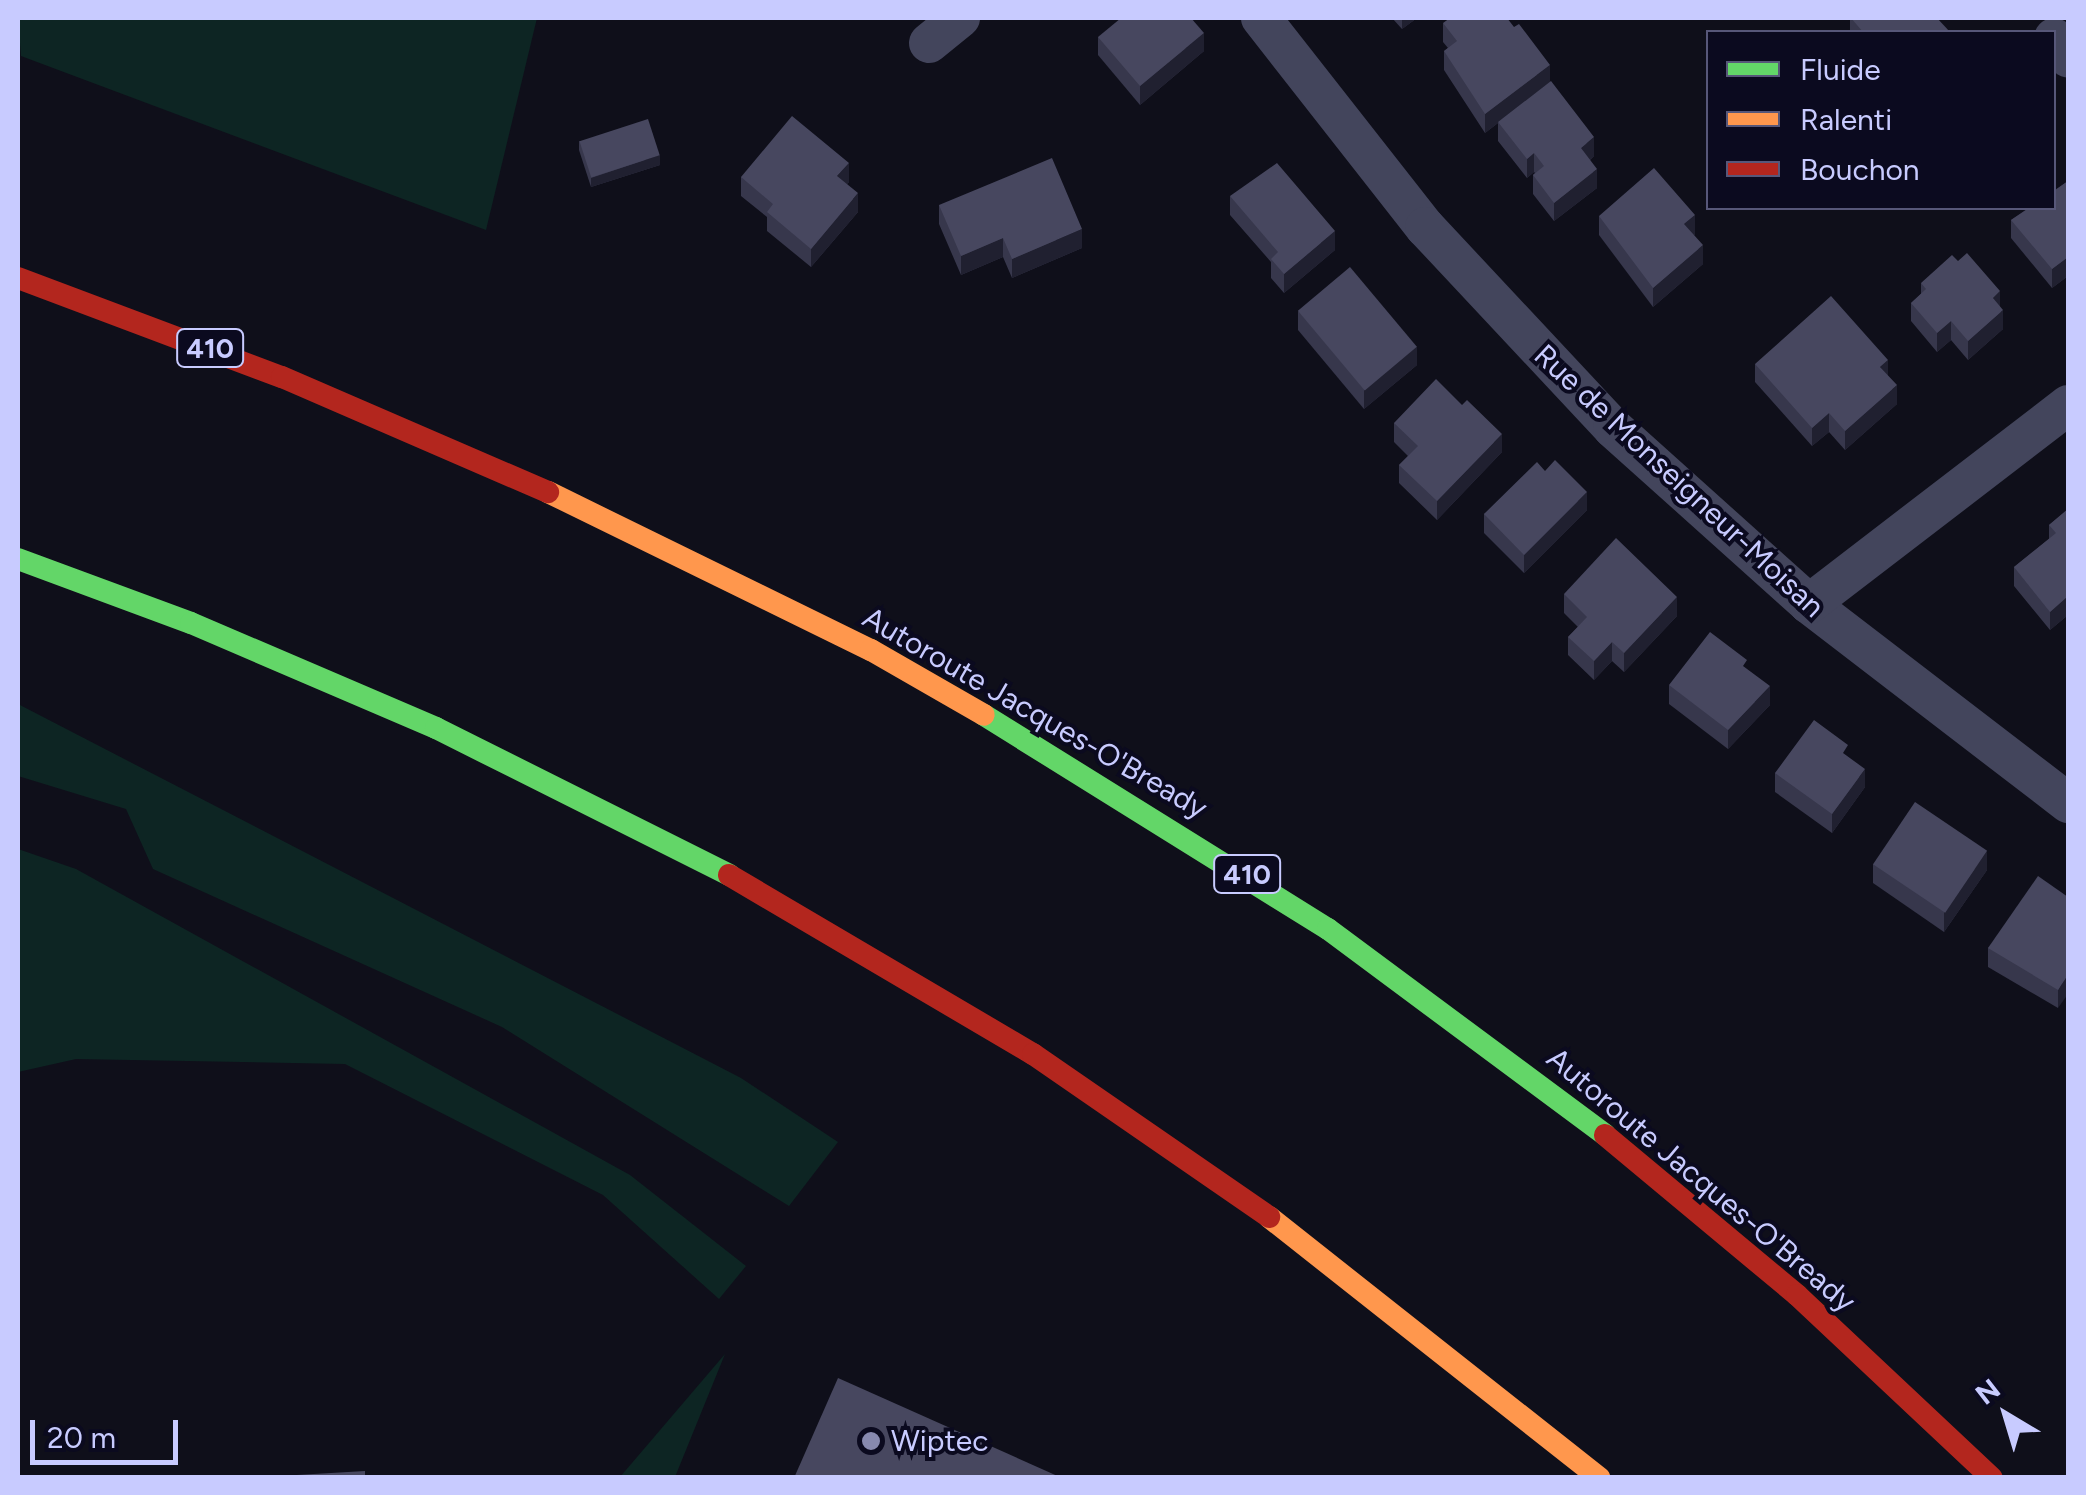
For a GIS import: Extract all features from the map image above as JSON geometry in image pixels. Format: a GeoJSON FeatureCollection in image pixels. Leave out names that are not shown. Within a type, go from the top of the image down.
{"type":"FeatureCollection","features":[{"type":"Feature","properties":{"kind":"highway","name":"Autoroute Jacques-O'Bready"},"geometry":{"type":"LineString","coordinates":[[18,278],[282,376],[597,514],[871,650],[1102,782],[1328,929],[1565,1104],[1797,1295],[1992,1478]]}},
{"type":"Feature","properties":{"kind":"highway"},"geometry":{"type":"LineString","coordinates":[[18,560],[389,706],[681,848],[842,938],[1033,1054],[1258,1208],[1598,1478]]}},
{"type":"Feature","properties":{"kind":"street"},"geometry":{"type":"LineString","coordinates":[[929,43],[960,18]]}},
{"type":"Feature","properties":{"kind":"street","name":"Rue de Monseigneur-Moisan"},"geometry":{"type":"LineString","coordinates":[[1261,18],[1425,227],[1511,324],[1626,441],[1810,604],[2068,803]]}},
{"type":"Feature","properties":{"kind":"street"},"geometry":{"type":"LineString","coordinates":[[1810,604],[2068,405]]}},
{"type":"Feature","properties":{"kind":"green space"},"geometry":{"type":"Polygon","coordinates":[[[18,18],[537,18],[486,230],[21,56],[18,18]]]}},
{"type":"Feature","properties":{"kind":"green space"},"geometry":{"type":"Polygon","coordinates":[[[18,704],[741,1078],[838,1142],[789,1206],[502,1027],[153,869],[126,809],[18,776],[18,704]]]}},
{"type":"Feature","properties":{"kind":"green space"},"geometry":{"type":"Polygon","coordinates":[[[18,849],[76,869],[630,1175],[746,1266],[719,1299],[603,1195],[345,1064],[76,1059],[18,1072],[18,849]]]}},
{"type":"Feature","properties":{"kind":"green space"},"geometry":{"type":"Polygon","coordinates":[[[725,1354],[675,1477],[620,1477],[725,1354]]]}},
{"type":"Feature","properties":{"kind":"building"},"geometry":{"type":"Polygon","coordinates":[[[1121,18],[1191,18],[1204,33],[1140,86],[1098,37],[1121,18]]]}},
{"type":"Feature","properties":{"kind":"building"},"geometry":{"type":"Polygon","coordinates":[[[1450,18],[1507,18],[1514,27],[1519,24],[1550,65],[1485,114],[1444,51],[1457,41],[1443,23],[1450,18]]]}},
{"type":"Feature","properties":{"kind":"building"},"geometry":{"type":"Polygon","coordinates":[[[1851,18],[1937,18],[1948,30],[1861,30],[1851,18]]]}},
{"type":"Feature","properties":{"kind":"building"},"geometry":{"type":"Polygon","coordinates":[[[1551,81],[1594,137],[1581,148],[1597,169],[1554,203],[1533,175],[1544,166],[1534,153],[1527,159],[1498,122],[1551,81]]]}},
{"type":"Feature","properties":{"kind":"building"},"geometry":{"type":"Polygon","coordinates":[[[792,116],[849,163],[837,176],[858,193],[811,249],[767,212],[773,204],[741,177],[792,116]]]}},
{"type":"Feature","properties":{"kind":"building"},"geometry":{"type":"Polygon","coordinates":[[[648,119],[660,155],[591,177],[580,141],[648,119]]]}},
{"type":"Feature","properties":{"kind":"building"},"geometry":{"type":"Polygon","coordinates":[[[1052,158],[1082,229],[1012,259],[1003,238],[961,256],[939,205],[1052,158]]]}},
{"type":"Feature","properties":{"kind":"building"},"geometry":{"type":"Polygon","coordinates":[[[1277,163],[1335,231],[1284,274],[1271,259],[1278,252],[1230,196],[1277,163]]]}},
{"type":"Feature","properties":{"kind":"building"},"geometry":{"type":"Polygon","coordinates":[[[1654,168],[1695,215],[1684,224],[1703,245],[1653,288],[1599,216],[1654,168]]]}},
{"type":"Feature","properties":{"kind":"building"},"geometry":{"type":"Polygon","coordinates":[[[2068,181],[2068,257],[2052,269],[2011,220],[2026,210],[2056,210],[2056,190],[2068,181]]]}},
{"type":"Feature","properties":{"kind":"building"},"geometry":{"type":"Polygon","coordinates":[[[1967,253],[2000,291],[1993,298],[2003,310],[1968,341],[1951,321],[1937,333],[1911,303],[1926,289],[1921,283],[1952,255],[1958,261],[1967,253]]]}},
{"type":"Feature","properties":{"kind":"building"},"geometry":{"type":"Polygon","coordinates":[[[1350,267],[1417,347],[1365,390],[1298,311],[1350,267]]]}},
{"type":"Feature","properties":{"kind":"building"},"geometry":{"type":"Polygon","coordinates":[[[1831,296],[1888,360],[1880,367],[1897,385],[1845,431],[1829,413],[1812,428],[1755,364],[1831,296]]]}},
{"type":"Feature","properties":{"kind":"building"},"geometry":{"type":"Polygon","coordinates":[[[1436,379],[1462,405],[1467,400],[1502,434],[1437,501],[1399,465],[1418,446],[1394,423],[1436,379]]]}},
{"type":"Feature","properties":{"kind":"building"},"geometry":{"type":"Polygon","coordinates":[[[1555,460],[1587,492],[1524,555],[1484,514],[1537,462],[1545,471],[1555,460]]]}},
{"type":"Feature","properties":{"kind":"building"},"geometry":{"type":"Polygon","coordinates":[[[2068,509],[2068,596],[2050,612],[2014,567],[2056,533],[2049,525],[2068,509]]]}},
{"type":"Feature","properties":{"kind":"building"},"geometry":{"type":"Polygon","coordinates":[[[1616,538],[1677,597],[1624,653],[1612,642],[1594,661],[1568,637],[1587,617],[1564,594],[1616,538]]]}},
{"type":"Feature","properties":{"kind":"building"},"geometry":{"type":"Polygon","coordinates":[[[1710,632],[1747,660],[1743,666],[1770,686],[1728,730],[1669,685],[1710,632]]]}},
{"type":"Feature","properties":{"kind":"building"},"geometry":{"type":"Polygon","coordinates":[[[1814,720],[1848,745],[1843,753],[1865,769],[1832,814],[1775,773],[1814,720]]]}},
{"type":"Feature","properties":{"kind":"building"},"geometry":{"type":"Polygon","coordinates":[[[1915,802],[1987,851],[1945,913],[1873,864],[1915,802]]]}},
{"type":"Feature","properties":{"kind":"building"},"geometry":{"type":"Polygon","coordinates":[[[2038,876],[2068,897],[2068,975],[2058,990],[1988,948],[2038,876]]]}},
{"type":"Feature","properties":{"kind":"building"},"geometry":{"type":"Polygon","coordinates":[[[838,1378],[1062,1478],[794,1478],[838,1378]]]}},
{"type":"Feature","properties":{"kind":"building"},"geometry":{"type":"Polygon","coordinates":[[[365,1471],[365,1478],[244,1478],[365,1471]]]}},
{"type":"Feature","properties":{"kind":"traffic: fast"},"geometry":{"type":"LineString","coordinates":[[18,559],[191,623],[436,728],[729,875]]}},
{"type":"Feature","properties":{"kind":"traffic: fast"},"geometry":{"type":"LineString","coordinates":[[984,715],[1328,929],[1605,1135]]}},
{"type":"Feature","properties":{"kind":"traffic: slow"},"geometry":{"type":"LineString","coordinates":[[548,492],[871,650],[984,715]]}},
{"type":"Feature","properties":{"kind":"traffic: slow"},"geometry":{"type":"LineString","coordinates":[[1269,1217],[1599,1478]]}},
{"type":"Feature","properties":{"kind":"traffic: jam"},"geometry":{"type":"LineString","coordinates":[[18,278],[282,377],[548,492]]}},
{"type":"Feature","properties":{"kind":"traffic: jam"},"geometry":{"type":"LineString","coordinates":[[729,875],[1033,1054],[1269,1217]]}},
{"type":"Feature","properties":{"kind":"traffic: jam"},"geometry":{"type":"LineString","coordinates":[[1605,1135],[1797,1295],[1992,1478]]}},
{"type":"Feature","properties":{"kind":"place","name":"Wiptec"},"geometry":{"type":"Point","coordinates":[871,1441]}}]}
